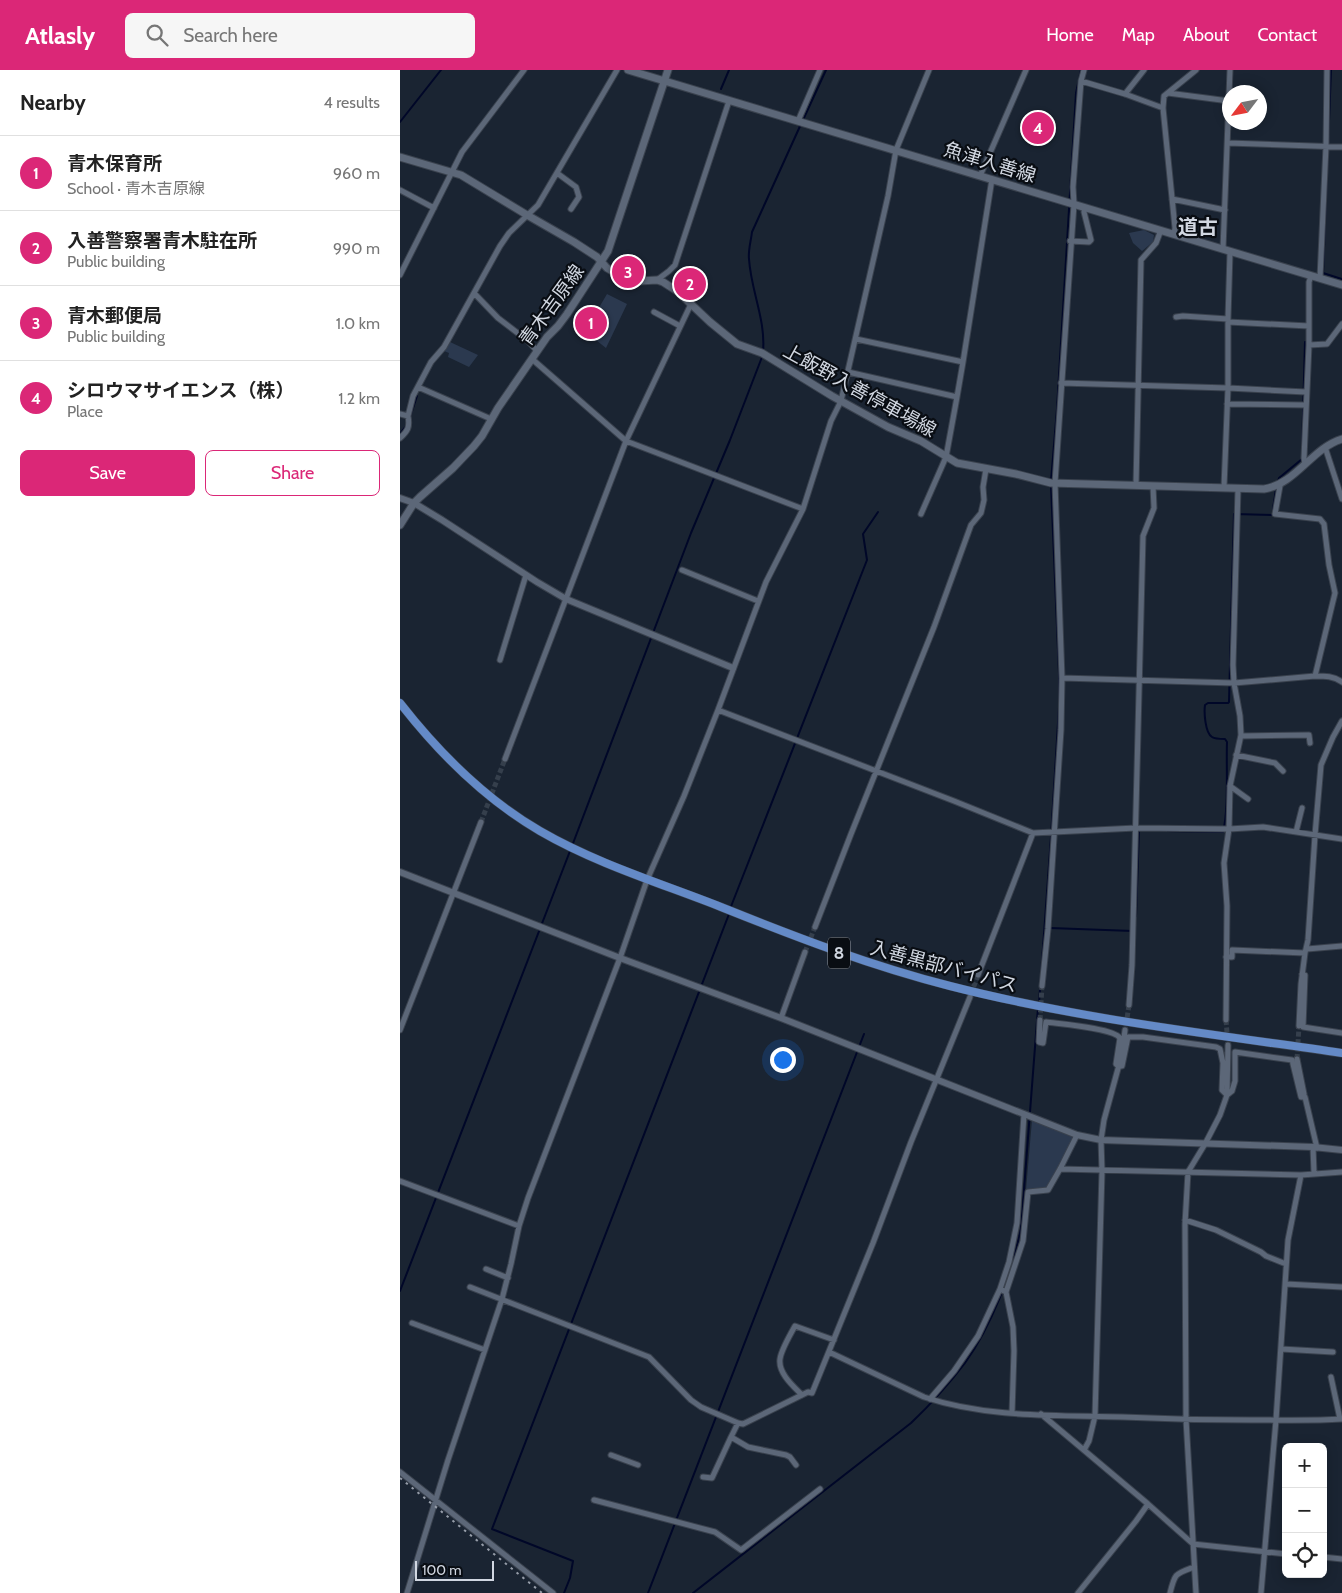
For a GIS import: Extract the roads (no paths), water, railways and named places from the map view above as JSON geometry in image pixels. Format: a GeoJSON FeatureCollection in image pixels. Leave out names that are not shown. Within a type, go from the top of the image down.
{"type":"FeatureCollection","features":[{"type":"Feature","properties":{"kind":"highway","name":"入善黒部バイパス"},"geometry":{"type":"LineString","coordinates":[[400,702],[437,747],[463,774],[512,813],[539,831],[647,880],[793,936],[860,960],[948,986],[1056,1011],[1342,1053]]}},
{"type":"Feature","properties":{"kind":"main road","name":"魚津入善線"},"geometry":{"type":"LineString","coordinates":[[628,70],[1342,285]]}},
{"type":"Feature","properties":{"kind":"main road","name":"青木吉原線"},"geometry":{"type":"LineString","coordinates":[[400,525],[414,503],[474,446],[537,351],[562,320],[602,262],[608,251],[668,70]]}},
{"type":"Feature","properties":{"kind":"main road","name":"上飯野入善停車場線"},"geometry":{"type":"LineString","coordinates":[[400,157],[452,172],[470,180],[527,216],[574,242],[602,262],[607,268],[622,277],[639,281],[657,280],[671,286],[737,344],[762,353],[888,428],[921,441],[957,463],[1055,483],[1264,489],[1279,484],[1325,447],[1342,439]]}},
{"type":"Feature","properties":{"kind":"street"},"geometry":{"type":"LineString","coordinates":[[400,275],[462,152],[524,70]]}},
{"type":"Feature","properties":{"kind":"street"},"geometry":{"type":"LineString","coordinates":[[400,438],[408,431],[410,425],[408,416],[414,396],[431,362],[444,347],[500,246],[509,233],[538,205],[616,70]]}},
{"type":"Feature","properties":{"kind":"street"},"geometry":{"type":"LineString","coordinates":[[798,121],[820,70]]}},
{"type":"Feature","properties":{"kind":"street"},"geometry":{"type":"LineString","coordinates":[[407,1593],[435,1500],[502,1299],[519,1226],[620,958],[647,880],[684,796],[758,601],[769,575],[803,509],[831,421],[841,401],[888,196],[896,150],[929,70]]}},
{"type":"Feature","properties":{"kind":"street"},"geometry":{"type":"LineString","coordinates":[[980,176],[1026,70]]}},
{"type":"Feature","properties":{"kind":"street"},"geometry":{"type":"LineString","coordinates":[[1042,986],[1061,738],[1062,678],[1055,483],[1074,204],[1073,187],[1081,81],[1084,70]]}},
{"type":"Feature","properties":{"kind":"street"},"geometry":{"type":"LineString","coordinates":[[1125,94],[1144,70]]}},
{"type":"Feature","properties":{"kind":"street"},"geometry":{"type":"LineString","coordinates":[[1174,234],[1175,228],[1163,108],[1164,96],[1196,70]]}},
{"type":"Feature","properties":{"kind":"street"},"geometry":{"type":"LineString","coordinates":[[1230,70],[1230,85]]}},
{"type":"Feature","properties":{"kind":"street"},"geometry":{"type":"LineString","coordinates":[[1320,278],[1326,146],[1327,70]]}},
{"type":"Feature","properties":{"kind":"street"},"geometry":{"type":"LineString","coordinates":[[1081,81],[1163,108]]}},
{"type":"Feature","properties":{"kind":"street"},"geometry":{"type":"LineString","coordinates":[[1168,93],[1222,100]]}},
{"type":"Feature","properties":{"kind":"street"},"geometry":{"type":"LineString","coordinates":[[657,280],[675,265],[729,101]]}},
{"type":"Feature","properties":{"kind":"street"},"geometry":{"type":"LineString","coordinates":[[1224,487],[1228,388],[1225,210],[1228,130]]}},
{"type":"Feature","properties":{"kind":"street"},"geometry":{"type":"LineString","coordinates":[[1228,143],[1342,147]]}},
{"type":"Feature","properties":{"kind":"street"},"geometry":{"type":"LineString","coordinates":[[557,173],[576,187],[579,197],[571,209]]}},
{"type":"Feature","properties":{"kind":"street"},"geometry":{"type":"LineString","coordinates":[[922,514],[946,458],[992,180]]}},
{"type":"Feature","properties":{"kind":"street"},"geometry":{"type":"LineString","coordinates":[[400,190],[434,208]]}},
{"type":"Feature","properties":{"kind":"street"},"geometry":{"type":"LineString","coordinates":[[1172,199],[1225,210]]}},
{"type":"Feature","properties":{"kind":"street"},"geometry":{"type":"LineString","coordinates":[[1070,241],[1089,242],[1091,240],[1084,212],[1085,208]]}},
{"type":"Feature","properties":{"kind":"street"},"geometry":{"type":"LineString","coordinates":[[1136,485],[1142,260],[1156,243],[1161,230]]}},
{"type":"Feature","properties":{"kind":"street"},"geometry":{"type":"LineString","coordinates":[[1305,464],[1305,405],[1309,282],[1311,276]]}},
{"type":"Feature","properties":{"kind":"street"},"geometry":{"type":"LineString","coordinates":[[474,293],[498,318],[528,341],[537,351]]}},
{"type":"Feature","properties":{"kind":"street"},"geometry":{"type":"LineString","coordinates":[[505,759],[626,441],[691,304]]}},
{"type":"Feature","properties":{"kind":"street"},"geometry":{"type":"LineString","coordinates":[[654,312],[680,326]]}},
{"type":"Feature","properties":{"kind":"street"},"geometry":{"type":"LineString","coordinates":[[1176,318],[1183,316],[1309,326]]}},
{"type":"Feature","properties":{"kind":"street"},"geometry":{"type":"LineString","coordinates":[[1308,345],[1328,344],[1342,324]]}},
{"type":"Feature","properties":{"kind":"street"},"geometry":{"type":"LineString","coordinates":[[856,339],[963,362]]}},
{"type":"Feature","properties":{"kind":"street"},"geometry":{"type":"LineString","coordinates":[[532,359],[626,441],[803,509]]}},
{"type":"Feature","properties":{"kind":"street"},"geometry":{"type":"LineString","coordinates":[[848,372],[957,397]]}},
{"type":"Feature","properties":{"kind":"street"},"geometry":{"type":"LineString","coordinates":[[1062,383],[1306,392]]}},
{"type":"Feature","properties":{"kind":"street"},"geometry":{"type":"LineString","coordinates":[[418,387],[491,419]]}},
{"type":"Feature","properties":{"kind":"street"},"geometry":{"type":"LineString","coordinates":[[1227,404],[1305,405]]}},
{"type":"Feature","properties":{"kind":"street"},"geometry":{"type":"LineString","coordinates":[[400,414],[408,416]]}},
{"type":"Feature","properties":{"kind":"street"},"geometry":{"type":"LineString","coordinates":[[1325,447],[1342,499]]}},
{"type":"Feature","properties":{"kind":"street"},"geometry":{"type":"LineString","coordinates":[[815,926],[934,627],[972,525],[981,513],[984,500],[983,487],[986,469]]}},
{"type":"Feature","properties":{"kind":"street"},"geometry":{"type":"LineString","coordinates":[[1279,484],[1275,514],[1313,517],[1320,519],[1324,524],[1327,556],[1335,593],[1315,676]]}},
{"type":"Feature","properties":{"kind":"street"},"geometry":{"type":"LineString","coordinates":[[1129,1005],[1132,965],[1143,536],[1154,508],[1153,486]]}},
{"type":"Feature","properties":{"kind":"street"},"geometry":{"type":"LineString","coordinates":[[1226,1020],[1227,906],[1224,863],[1229,829],[1230,786],[1240,736],[1240,716],[1233,665],[1238,489]]}},
{"type":"Feature","properties":{"kind":"street"},"geometry":{"type":"LineString","coordinates":[[400,498],[414,503],[442,520],[566,599],[734,668]]}},
{"type":"Feature","properties":{"kind":"street"},"geometry":{"type":"LineString","coordinates":[[682,570],[758,601]]}},
{"type":"Feature","properties":{"kind":"street"},"geometry":{"type":"LineString","coordinates":[[500,660],[526,575]]}},
{"type":"Feature","properties":{"kind":"street"},"geometry":{"type":"LineString","coordinates":[[1062,678],[1234,683],[1326,676],[1337,678],[1342,682]]}},
{"type":"Feature","properties":{"kind":"street"},"geometry":{"type":"LineString","coordinates":[[718,710],[876,770],[1033,833],[1136,828],[1229,829],[1263,827],[1342,839]]}},
{"type":"Feature","properties":{"kind":"street"},"geometry":{"type":"LineString","coordinates":[[1299,1026],[1302,974],[1306,951],[1322,765],[1332,737],[1342,721]]}},
{"type":"Feature","properties":{"kind":"street"},"geometry":{"type":"LineString","coordinates":[[1240,736],[1309,736],[1310,743]]}},
{"type":"Feature","properties":{"kind":"street"},"geometry":{"type":"LineString","coordinates":[[1236,755],[1275,764],[1283,770]]}},
{"type":"Feature","properties":{"kind":"street"},"geometry":{"type":"LineString","coordinates":[[1230,786],[1248,800]]}},
{"type":"Feature","properties":{"kind":"street"},"geometry":{"type":"LineString","coordinates":[[1296,832],[1302,808]]}},
{"type":"Feature","properties":{"kind":"street"},"geometry":{"type":"LineString","coordinates":[[400,1030],[481,822]]}},
{"type":"Feature","properties":{"kind":"street"},"geometry":{"type":"LineString","coordinates":[[978,975],[1033,833]]}},
{"type":"Feature","properties":{"kind":"street"},"geometry":{"type":"LineString","coordinates":[[400,872],[1077,1134],[1101,1140],[1342,1150]]}},
{"type":"Feature","properties":{"kind":"street"},"geometry":{"type":"LineString","coordinates":[[1226,957],[1232,957],[1232,950],[1306,951],[1342,946]]}},
{"type":"Feature","properties":{"kind":"street"},"geometry":{"type":"LineString","coordinates":[[780,1018],[805,952]]}},
{"type":"Feature","properties":{"kind":"street"},"geometry":{"type":"LineString","coordinates":[[1302,974],[1305,974],[1303,1027],[1342,1033]]}},
{"type":"Feature","properties":{"kind":"street"},"geometry":{"type":"LineString","coordinates":[[470,1287],[649,1357],[691,1400],[701,1407],[738,1423],[743,1424],[808,1392],[812,1393],[873,1242],[935,1080],[970,997]]}},
{"type":"Feature","properties":{"kind":"street"},"geometry":{"type":"LineString","coordinates":[[1040,1020],[1039,1042],[1043,1043],[1046,1022],[1107,1031],[1118,1035],[1120,1038],[1116,1064],[1118,1066]]}},
{"type":"Feature","properties":{"kind":"street"},"geometry":{"type":"LineString","coordinates":[[1084,1450],[1089,1441],[1095,1416],[1102,1171],[1101,1140],[1125,1030]]}},
{"type":"Feature","properties":{"kind":"street"},"geometry":{"type":"LineString","coordinates":[[1118,1066],[1122,1066],[1128,1037],[1143,1037],[1216,1047],[1220,1049],[1223,1063],[1222,1090],[1226,1095]]}},
{"type":"Feature","properties":{"kind":"street"},"geometry":{"type":"LineString","coordinates":[[1196,1593],[1186,1419],[1186,1220],[1188,1172],[1220,1115],[1226,1095],[1228,1045]]}},
{"type":"Feature","properties":{"kind":"street"},"geometry":{"type":"LineString","coordinates":[[1226,1095],[1232,1091],[1235,1081],[1235,1052],[1292,1060],[1302,1096],[1305,1097]]}},
{"type":"Feature","properties":{"kind":"street"},"geometry":{"type":"LineString","coordinates":[[1297,1059],[1315,1148],[1314,1173]]}},
{"type":"Feature","properties":{"kind":"street"},"geometry":{"type":"LineString","coordinates":[[930,1399],[954,1371],[978,1336],[1000,1289],[1009,1262],[1017,1223],[1024,1114]]}},
{"type":"Feature","properties":{"kind":"street"},"geometry":{"type":"LineString","coordinates":[[1012,1413],[1013,1327],[1006,1292],[1023,1241],[1028,1192],[1048,1190],[1077,1134]]}},
{"type":"Feature","properties":{"kind":"street"},"geometry":{"type":"LineString","coordinates":[[1060,1169],[1300,1175],[1342,1172]]}},
{"type":"Feature","properties":{"kind":"street"},"geometry":{"type":"LineString","coordinates":[[1261,1593],[1276,1420],[1288,1240],[1300,1175]]}},
{"type":"Feature","properties":{"kind":"street"},"geometry":{"type":"LineString","coordinates":[[400,1181],[519,1226]]}},
{"type":"Feature","properties":{"kind":"street"},"geometry":{"type":"LineString","coordinates":[[1186,1220],[1216,1230],[1266,1256],[1286,1264]]}},
{"type":"Feature","properties":{"kind":"street"},"geometry":{"type":"LineString","coordinates":[[486,1269],[508,1278]]}},
{"type":"Feature","properties":{"kind":"street"},"geometry":{"type":"LineString","coordinates":[[1286,1284],[1342,1287]]}},
{"type":"Feature","properties":{"kind":"street"},"geometry":{"type":"LineString","coordinates":[[1000,1289],[1006,1292]]}},
{"type":"Feature","properties":{"kind":"street"},"geometry":{"type":"LineString","coordinates":[[412,1323],[485,1350]]}},
{"type":"Feature","properties":{"kind":"street"},"geometry":{"type":"LineString","coordinates":[[802,1395],[788,1381],[782,1370],[780,1358],[795,1326],[834,1340]]}},
{"type":"Feature","properties":{"kind":"street"},"geometry":{"type":"LineString","coordinates":[[1281,1349],[1333,1352]]}},
{"type":"Feature","properties":{"kind":"street"},"geometry":{"type":"LineString","coordinates":[[829,1352],[930,1399],[977,1410],[1012,1413],[1186,1419],[1314,1421],[1341,1419],[1331,1377]]}},
{"type":"Feature","properties":{"kind":"street"},"geometry":{"type":"LineString","coordinates":[[1042,1414],[1193,1544],[1282,1554]]}},
{"type":"Feature","properties":{"kind":"street"},"geometry":{"type":"LineString","coordinates":[[703,1477],[712,1478],[738,1423]]}},
{"type":"Feature","properties":{"kind":"street"},"geometry":{"type":"LineString","coordinates":[[731,1438],[748,1447],[786,1455],[796,1465]]}},
{"type":"Feature","properties":{"kind":"street"},"geometry":{"type":"LineString","coordinates":[[611,1455],[638,1465]]}},
{"type":"Feature","properties":{"kind":"street"},"geometry":{"type":"LineString","coordinates":[[400,1472],[552,1593]]}},
{"type":"Feature","properties":{"kind":"street"},"geometry":{"type":"LineString","coordinates":[[594,1500],[715,1532],[741,1550],[820,1489]]}},
{"type":"Feature","properties":{"kind":"street"},"geometry":{"type":"LineString","coordinates":[[1078,1593],[1148,1504]]}},
{"type":"Feature","properties":{"kind":"street"},"geometry":{"type":"LineString","coordinates":[[1327,1557],[1342,1559]]}},
{"type":"Feature","properties":{"kind":"street"},"geometry":{"type":"LineString","coordinates":[[1170,1593],[1174,1578],[1178,1573],[1194,1567]]}},
{"type":"Feature","properties":{"kind":"waterway"},"geometry":{"type":"LineString","coordinates":[[400,122],[441,70]]}},
{"type":"Feature","properties":{"kind":"waterway"},"geometry":{"type":"LineString","coordinates":[[721,89],[729,70]]}},
{"type":"Feature","properties":{"kind":"waterway"},"geometry":{"type":"LineString","coordinates":[[803,120],[826,70]]}},
{"type":"Feature","properties":{"kind":"waterway"},"geometry":{"type":"LineString","coordinates":[[1051,481],[1076,93],[1081,70]]}},
{"type":"Feature","properties":{"kind":"waterway"},"geometry":{"type":"LineString","coordinates":[[1331,70],[1323,273],[1342,279]]}},
{"type":"Feature","properties":{"kind":"waterway"},"geometry":{"type":"LineString","coordinates":[[763,352],[762,328],[750,271],[749,256],[752,232],[801,124]]}},
{"type":"Feature","properties":{"kind":"waterway"},"geometry":{"type":"LineString","coordinates":[[1302,452],[1305,342],[1307,342]]}},
{"type":"Feature","properties":{"kind":"waterway"},"geometry":{"type":"LineString","coordinates":[[572,846],[691,533],[762,357]]}},
{"type":"Feature","properties":{"kind":"waterway"},"geometry":{"type":"LineString","coordinates":[[410,417],[417,396]]}},
{"type":"Feature","properties":{"kind":"waterway"},"geometry":{"type":"LineString","coordinates":[[400,434],[406,426]]}},
{"type":"Feature","properties":{"kind":"waterway"},"geometry":{"type":"LineString","coordinates":[[1278,481],[1302,457]]}},
{"type":"Feature","properties":{"kind":"waterway"},"geometry":{"type":"LineString","coordinates":[[1039,1003],[1059,707],[1051,486]]}},
{"type":"Feature","properties":{"kind":"waterway"},"geometry":{"type":"LineString","coordinates":[[1273,509],[1276,489]]}},
{"type":"Feature","properties":{"kind":"waterway"},"geometry":{"type":"LineString","coordinates":[[730,909],[867,560],[863,534],[878,512]]}},
{"type":"Feature","properties":{"kind":"waterway"},"geometry":{"type":"LineString","coordinates":[[1168,831],[1223,832],[1227,800],[1227,742],[1225,739],[1215,738],[1210,735],[1206,722],[1205,705],[1208,703],[1229,702],[1234,514],[1273,515],[1273,513]]}},
{"type":"Feature","properties":{"kind":"waterway"},"geometry":{"type":"LineString","coordinates":[[1136,916],[1139,830],[1141,830]]}},
{"type":"Feature","properties":{"kind":"waterway"},"geometry":{"type":"LineString","coordinates":[[400,1291],[570,851]]}},
{"type":"Feature","properties":{"kind":"waterway"},"geometry":{"type":"LineString","coordinates":[[564,1593],[570,1578],[573,1561],[492,1529],[729,914]]}},
{"type":"Feature","properties":{"kind":"waterway"},"geometry":{"type":"LineString","coordinates":[[1050,928],[1133,931]]}},
{"type":"Feature","properties":{"kind":"waterway"},"geometry":{"type":"LineString","coordinates":[[693,1593],[911,1423],[946,1386],[975,1348],[992,1316],[1006,1281],[1021,1229],[1038,1008]]}},
{"type":"Feature","properties":{"kind":"waterway"},"geometry":{"type":"LineString","coordinates":[[648,1593],[864,1034]]}},
{"type":"Feature","properties":{"kind":"tunnel"},"geometry":{"type":"LineString","coordinates":[[481,822],[505,759]]}},
{"type":"Feature","properties":{"kind":"tunnel"},"geometry":{"type":"LineString","coordinates":[[805,952],[815,927]]}},
{"type":"Feature","properties":{"kind":"tunnel"},"geometry":{"type":"LineString","coordinates":[[971,994],[978,975]]}},
{"type":"Feature","properties":{"kind":"tunnel"},"geometry":{"type":"LineString","coordinates":[[1040,1020],[1042,986]]}},
{"type":"Feature","properties":{"kind":"tunnel"},"geometry":{"type":"LineString","coordinates":[[1126,1025],[1129,1005]]}},
{"type":"Feature","properties":{"kind":"tunnel"},"geometry":{"type":"LineString","coordinates":[[1226,1020],[1228,1045]]}},
{"type":"Feature","properties":{"kind":"tunnel"},"geometry":{"type":"LineString","coordinates":[[1297,1059],[1299,1026]]}},
{"type":"Feature","properties":{"kind":"railway"},"geometry":{"type":"LineString","coordinates":[[400,1478],[542,1593]]}},
{"type":"Feature","properties":{"kind":"place","name":"シロウマサイエンス（株）"},"geometry":{"type":"Point","coordinates":[1038,128]}},
{"type":"Feature","properties":{"kind":"place","name":"青木郵便局"},"geometry":{"type":"Point","coordinates":[628,272]}},
{"type":"Feature","properties":{"kind":"place","name":"入善警察署青木駐在所"},"geometry":{"type":"Point","coordinates":[690,284]}},
{"type":"Feature","properties":{"kind":"place","name":"青木保育所"},"geometry":{"type":"Point","coordinates":[591,323]}},
{"type":"Feature","properties":{"kind":"district","name":"道古"},"geometry":{"type":"Point","coordinates":[1198,227]}}]}
